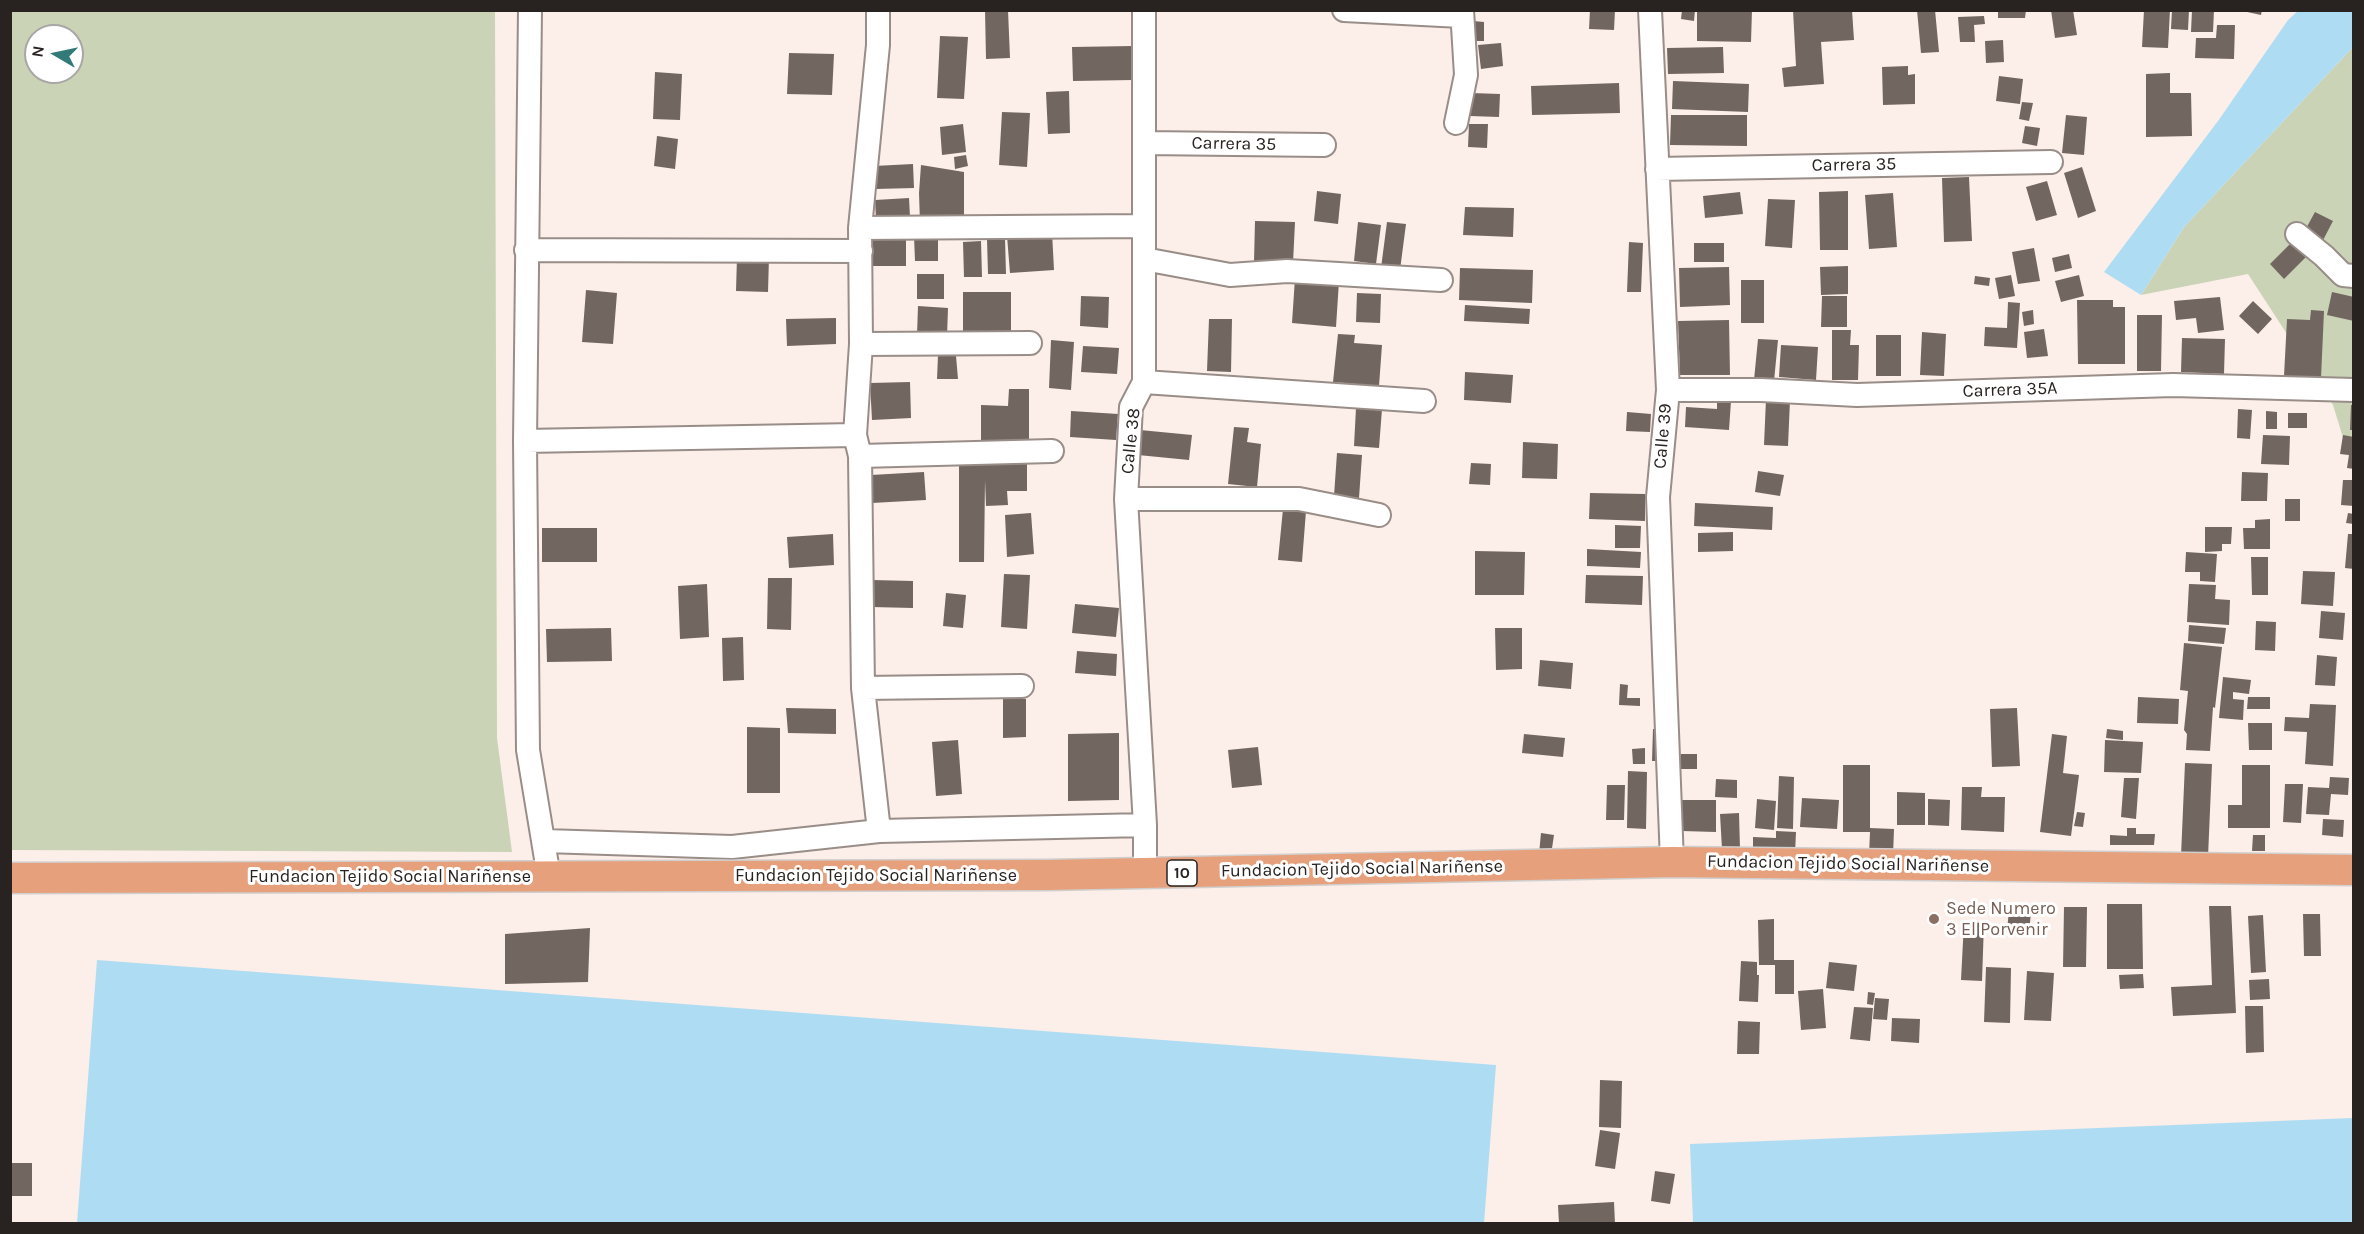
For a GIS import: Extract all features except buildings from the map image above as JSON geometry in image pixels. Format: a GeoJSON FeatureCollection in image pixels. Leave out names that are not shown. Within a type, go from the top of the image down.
{"type":"FeatureCollection","features":[{"type":"Feature","properties":{"kind":"main road","name":"Fundacion Tejido Social Nariñense"},"geometry":{"type":"LineString","coordinates":[[10,878],[1145,874],[1672,862],[2354,870]]}},
{"type":"Feature","properties":{"kind":"street"},"geometry":{"type":"LineString","coordinates":[[530,10],[525,441],[528,750],[545,841],[549,877]]}},
{"type":"Feature","properties":{"kind":"street"},"geometry":{"type":"LineString","coordinates":[[878,10],[878,45],[860,228],[861,344],[857,445],[863,688],[879,831]]}},
{"type":"Feature","properties":{"kind":"street","name":"Calle 38"},"geometry":{"type":"LineString","coordinates":[[1144,10],[1144,382],[1131,407],[1126,499],[1145,825],[1145,874]]}},
{"type":"Feature","properties":{"kind":"street"},"geometry":{"type":"LineString","coordinates":[[1344,10],[1461,13],[1466,75],[1456,123]]}},
{"type":"Feature","properties":{"kind":"street","name":"Calle 39"},"geometry":{"type":"LineString","coordinates":[[1650,10],[1668,390],[1658,497],[1672,862]]}},
{"type":"Feature","properties":{"kind":"street","name":"Carrera 35"},"geometry":{"type":"LineString","coordinates":[[1144,143],[1324,145]]}},
{"type":"Feature","properties":{"kind":"street","name":"Carrera 35"},"geometry":{"type":"LineString","coordinates":[[1657,169],[2051,162]]}},
{"type":"Feature","properties":{"kind":"street"},"geometry":{"type":"LineString","coordinates":[[860,228],[1144,226]]}},
{"type":"Feature","properties":{"kind":"street"},"geometry":{"type":"LineString","coordinates":[[2296,234],[2324,256],[2343,275],[2354,276]]}},
{"type":"Feature","properties":{"kind":"street"},"geometry":{"type":"LineString","coordinates":[[526,250],[861,251]]}},
{"type":"Feature","properties":{"kind":"street"},"geometry":{"type":"LineString","coordinates":[[1144,259],[1230,275],[1287,271],[1441,280]]}},
{"type":"Feature","properties":{"kind":"street"},"geometry":{"type":"LineString","coordinates":[[861,344],[1030,343]]}},
{"type":"Feature","properties":{"kind":"street"},"geometry":{"type":"LineString","coordinates":[[1144,382],[1424,402]]}},
{"type":"Feature","properties":{"kind":"street","name":"Carrera 35A"},"geometry":{"type":"LineString","coordinates":[[1668,390],[1761,390],[1857,395],[2173,385],[2354,390]]}},
{"type":"Feature","properties":{"kind":"street"},"geometry":{"type":"LineString","coordinates":[[525,441],[857,445],[1052,451]]}},
{"type":"Feature","properties":{"kind":"street"},"geometry":{"type":"LineString","coordinates":[[1126,499],[1299,499],[1378,515]]}},
{"type":"Feature","properties":{"kind":"street"},"geometry":{"type":"LineString","coordinates":[[863,688],[1022,686]]}},
{"type":"Feature","properties":{"kind":"street"},"geometry":{"type":"LineString","coordinates":[[545,841],[732,847],[879,831],[1145,825]]}},
{"type":"Feature","properties":{"kind":"green space"},"geometry":{"type":"Polygon","coordinates":[[[11,10],[495,11],[497,738],[512,852],[11,850],[11,10]]]}},
{"type":"Feature","properties":{"kind":"green space"},"geometry":{"type":"Polygon","coordinates":[[[2353,47],[2353,470],[2333,405],[2248,274],[2141,295],[2184,227],[2353,47]]]}},
{"type":"Feature","properties":{"kind":"water"},"geometry":{"type":"Polygon","coordinates":[[[2299,10],[2353,11],[2353,47],[2184,227],[2141,295],[2104,272],[2218,121],[2288,20],[2299,10]]]}},
{"type":"Feature","properties":{"kind":"water"},"geometry":{"type":"Polygon","coordinates":[[[97,960],[1496,1065],[1484,1223],[77,1223],[97,960]]]}},
{"type":"Feature","properties":{"kind":"water"},"geometry":{"type":"Polygon","coordinates":[[[2353,1118],[2353,1223],[1693,1223],[1690,1144],[2353,1118]]]}},
{"type":"Feature","properties":{"kind":"place","name":"Sede Numero 3 El Porvenir"},"geometry":{"type":"Point","coordinates":[1934,919]}}]}
